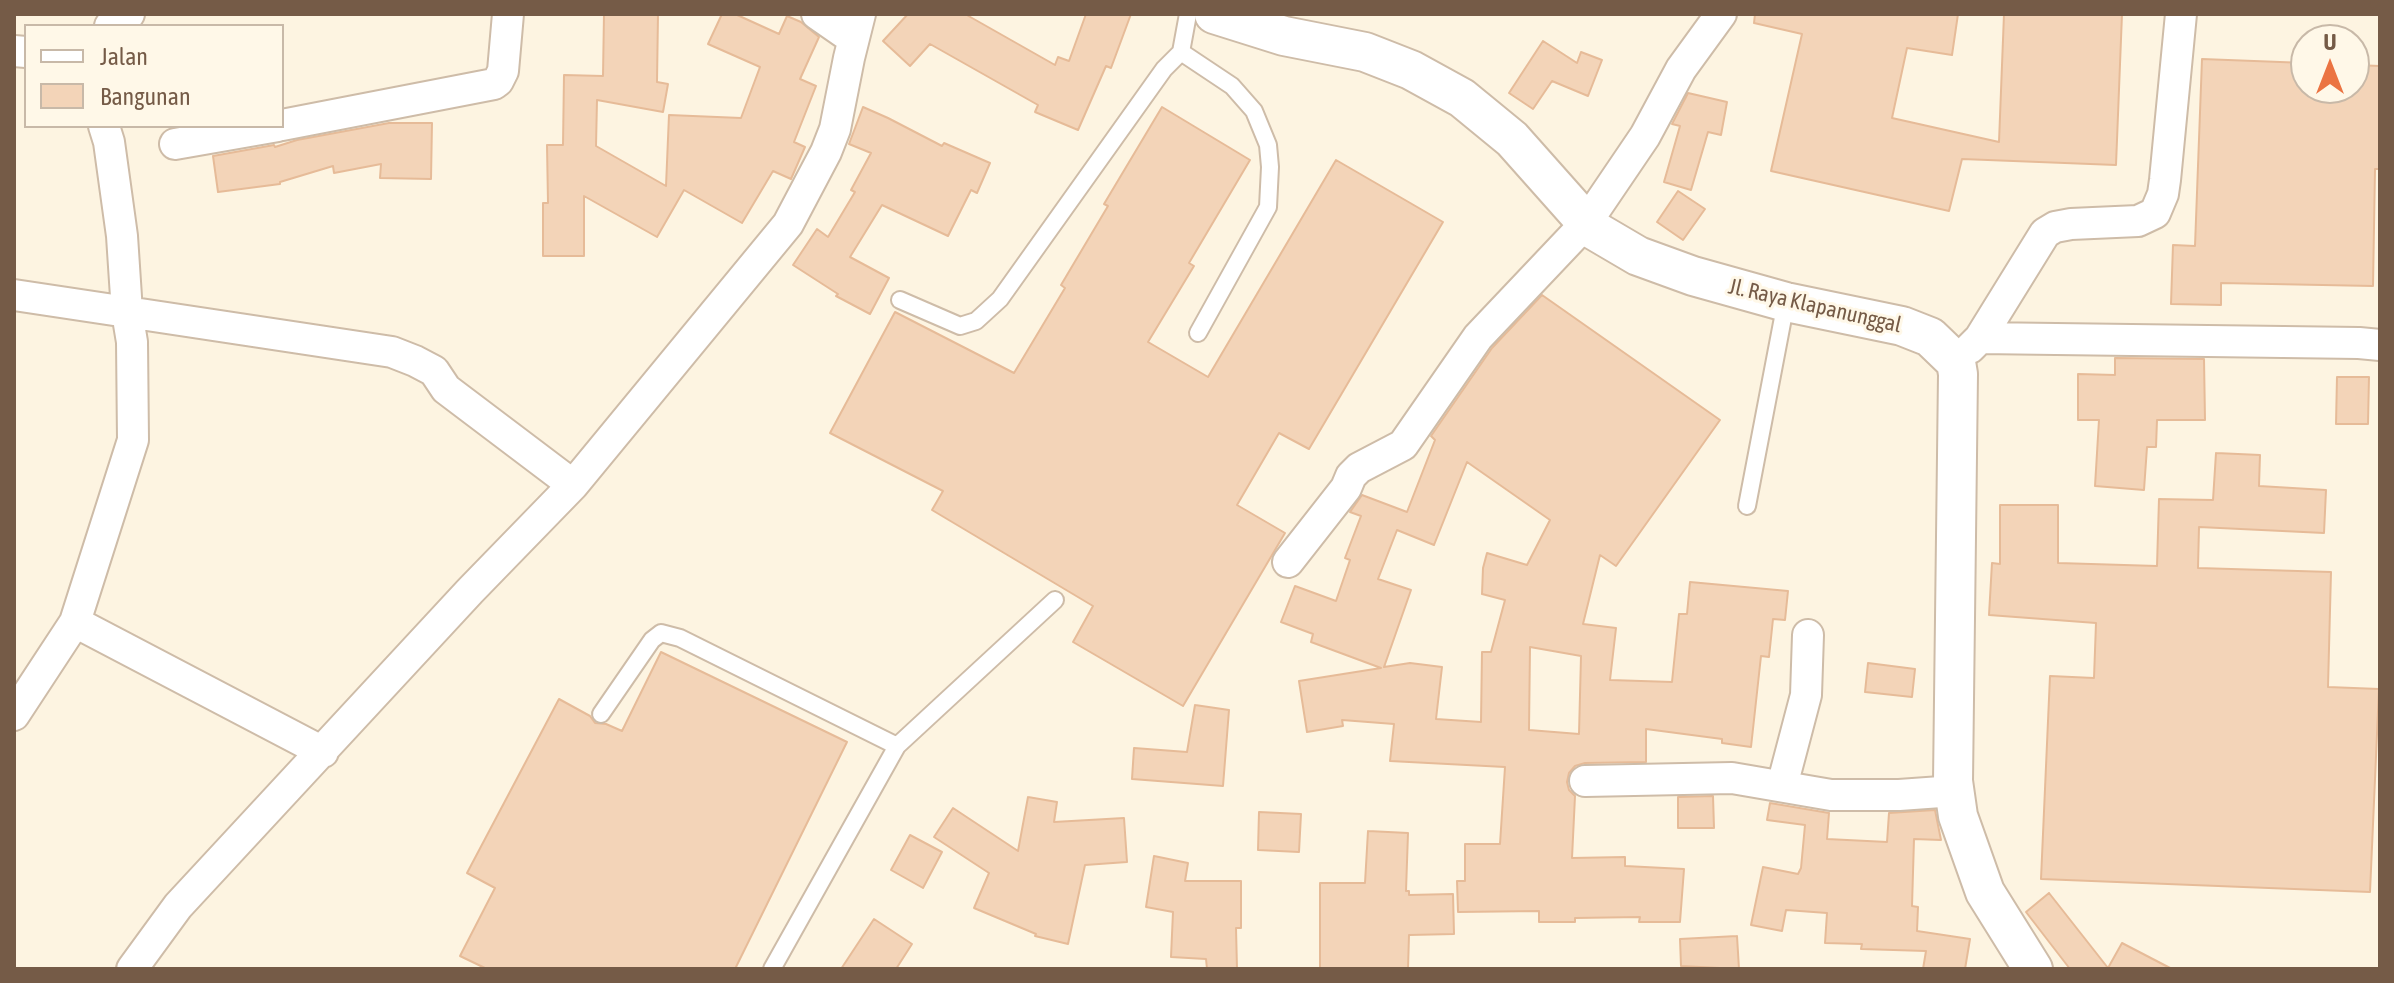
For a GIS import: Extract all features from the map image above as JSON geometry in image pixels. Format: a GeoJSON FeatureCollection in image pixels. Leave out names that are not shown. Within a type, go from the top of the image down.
{"type":"FeatureCollection","features":[{"type":"Feature","properties":{"kind":"street"},"geometry":{"type":"LineString","coordinates":[[284,125],[494,84],[503,71],[508,14]]}},
{"type":"Feature","properties":{"kind":"street"},"geometry":{"type":"LineString","coordinates":[[132,969],[178,906],[470,591],[573,485],[788,224],[835,129],[857,27],[817,14]]}},
{"type":"Feature","properties":{"kind":"street","name":"Jl. Raya Klapanunggal"},"geometry":{"type":"LineString","coordinates":[[1214,14],[1283,25],[1365,52],[1411,70],[1462,98],[1512,139],[1592,229],[1638,256],[1693,276],[1786,302],[1902,326],[1968,350]]}},
{"type":"Feature","properties":{"kind":"street"},"geometry":{"type":"LineString","coordinates":[[1288,562],[1346,488],[1351,476],[1359,468],[1403,445],[1478,337],[1586,223],[1645,136],[1681,69],[1721,14]]}},
{"type":"Feature","properties":{"kind":"street"},"geometry":{"type":"LineString","coordinates":[[2033,969],[1985,892],[1958,816],[1953,743],[1958,374],[1968,350],[2045,233],[2055,227],[2138,221],[2155,213],[2165,180],[2181,14]]}},
{"type":"Feature","properties":{"kind":"street"},"geometry":{"type":"LineString","coordinates":[[14,715],[75,622],[133,440],[132,342],[122,236],[111,153],[105,128]]}},
{"type":"Feature","properties":{"kind":"street"},"geometry":{"type":"LineString","coordinates":[[175,144],[268,128]]}},
{"type":"Feature","properties":{"kind":"street"},"geometry":{"type":"LineString","coordinates":[[14,295],[392,352],[434,371],[446,389],[573,485]]}},
{"type":"Feature","properties":{"kind":"street"},"geometry":{"type":"LineString","coordinates":[[1968,350],[2380,345]]}},
{"type":"Feature","properties":{"kind":"street"},"geometry":{"type":"LineString","coordinates":[[75,622],[323,752]]}},
{"type":"Feature","properties":{"kind":"street"},"geometry":{"type":"LineString","coordinates":[[1782,786],[1806,695],[1808,635]]}},
{"type":"Feature","properties":{"kind":"street"},"geometry":{"type":"LineString","coordinates":[[1585,781],[1732,778],[1831,795],[1955,791]]}},
{"type":"Feature","properties":{"kind":"lane"},"geometry":{"type":"LineString","coordinates":[[900,300],[960,326],[976,321],[1000,299],[1164,69],[1181,52],[1188,14]]}},
{"type":"Feature","properties":{"kind":"lane"},"geometry":{"type":"LineString","coordinates":[[1181,52],[1232,86],[1254,111],[1268,145],[1269,156],[1268,207],[1198,333]]}},
{"type":"Feature","properties":{"kind":"lane"},"geometry":{"type":"LineString","coordinates":[[1747,506],[1786,302]]}},
{"type":"Feature","properties":{"kind":"lane"},"geometry":{"type":"LineString","coordinates":[[772,969],[897,746],[1055,600]]}},
{"type":"Feature","properties":{"kind":"lane"},"geometry":{"type":"LineString","coordinates":[[601,714],[652,640],[661,633],[680,638],[897,746]]}},
{"type":"Feature","properties":{"kind":"building"},"geometry":{"type":"Polygon","coordinates":[[[604,14],[658,14],[657,82],[668,84],[663,112],[597,100],[596,146],[666,186],[669,115],[741,118],[760,67],[708,44],[722,14],[735,14],[779,34],[787,16],[801,22],[819,37],[800,79],[816,86],[794,142],[805,147],[791,179],[773,171],[742,223],[684,190],[657,237],[584,196],[584,256],[543,256],[543,203],[548,203],[547,145],[563,145],[564,75],[603,76],[604,14]]]}},
{"type":"Feature","properties":{"kind":"building"},"geometry":{"type":"Polygon","coordinates":[[[908,14],[965,14],[1055,65],[1058,57],[1069,61],[1086,14],[1131,14],[1111,68],[1106,66],[1078,130],[1035,112],[1038,105],[930,44],[910,66],[883,41],[908,14]]]}},
{"type":"Feature","properties":{"kind":"building"},"geometry":{"type":"Polygon","coordinates":[[[1755,14],[1958,14],[1952,55],[1907,48],[1892,118],[1999,142],[2004,14],[2122,14],[2116,165],[1962,159],[1949,211],[1771,171],[1802,34],[1754,23],[1755,14]]]}},
{"type":"Feature","properties":{"kind":"building"},"geometry":{"type":"Polygon","coordinates":[[[1543,41],[1577,63],[1581,52],[1602,60],[1588,96],[1552,81],[1533,109],[1509,93],[1543,41]]]}},
{"type":"Feature","properties":{"kind":"building"},"geometry":{"type":"Polygon","coordinates":[[[2202,59],[2290,62],[2290,104],[2370,104],[2370,66],[2380,66],[2380,169],[2375,169],[2373,286],[2221,283],[2221,305],[2171,304],[2173,245],[2195,246],[2202,59]]]}},
{"type":"Feature","properties":{"kind":"building"},"geometry":{"type":"Polygon","coordinates":[[[1688,93],[1727,102],[1721,135],[1708,132],[1691,190],[1664,182],[1680,126],[1672,124],[1688,93]]]}},
{"type":"Feature","properties":{"kind":"building"},"geometry":{"type":"Polygon","coordinates":[[[863,107],[942,146],[944,143],[990,163],[977,193],[971,190],[948,236],[882,205],[850,257],[889,278],[870,314],[836,296],[838,294],[793,265],[817,229],[828,237],[855,192],[851,190],[871,153],[849,144],[863,107]]]}},
{"type":"Feature","properties":{"kind":"building"},"geometry":{"type":"Polygon","coordinates":[[[1162,107],[1250,160],[1189,263],[1194,266],[1148,342],[1208,377],[1336,160],[1443,222],[1309,449],[1279,433],[1237,505],[1285,533],[1183,706],[1073,642],[1093,606],[932,510],[943,491],[830,433],[895,312],[1014,373],[1065,288],[1061,285],[1108,206],[1104,204],[1162,107]]]}},
{"type":"Feature","properties":{"kind":"building"},"geometry":{"type":"Polygon","coordinates":[[[389,123],[432,123],[431,179],[380,178],[381,164],[334,173],[333,166],[280,184],[218,192],[213,156],[275,147],[389,123]]]}},
{"type":"Feature","properties":{"kind":"building"},"geometry":{"type":"Polygon","coordinates":[[[1678,191],[1705,209],[1683,240],[1657,222],[1678,191]]]}},
{"type":"Feature","properties":{"kind":"building"},"geometry":{"type":"Polygon","coordinates":[[[1542,295],[1720,420],[1616,566],[1600,555],[1583,624],[1616,628],[1610,680],[1672,682],[1679,614],[1687,614],[1690,582],[1788,591],[1785,620],[1773,619],[1769,657],[1761,656],[1751,747],[1722,743],[1722,739],[1646,729],[1646,762],[1585,763],[1575,766],[1569,773],[1569,790],[1575,796],[1572,858],[1625,857],[1625,866],[1684,869],[1680,922],[1639,922],[1640,917],[1539,922],[1539,911],[1458,912],[1457,881],[1465,881],[1465,844],[1500,844],[1505,767],[1390,761],[1394,724],[1342,720],[1343,726],[1307,732],[1299,681],[1381,668],[1311,642],[1313,634],[1281,622],[1295,586],[1336,601],[1350,560],[1345,558],[1361,516],[1350,512],[1362,495],[1407,512],[1435,440],[1431,436],[1492,348],[1542,295]],[[1467,462],[1434,545],[1397,530],[1378,579],[1411,590],[1384,667],[1410,663],[1442,667],[1436,719],[1481,722],[1482,652],[1491,652],[1505,600],[1482,594],[1487,553],[1527,565],[1550,520],[1467,462]],[[1530,647],[1529,730],[1579,734],[1581,656],[1530,647]]]}},
{"type":"Feature","properties":{"kind":"building"},"geometry":{"type":"Polygon","coordinates":[[[2115,358],[2204,359],[2205,420],[2157,420],[2156,447],[2147,447],[2144,490],[2095,486],[2099,420],[2078,420],[2078,374],[2115,375],[2115,358]]]}},
{"type":"Feature","properties":{"kind":"building"},"geometry":{"type":"Polygon","coordinates":[[[2337,377],[2369,377],[2368,424],[2336,424],[2337,377]]]}},
{"type":"Feature","properties":{"kind":"building"},"geometry":{"type":"Polygon","coordinates":[[[2216,453],[2260,455],[2259,486],[2326,490],[2324,533],[2199,527],[2198,568],[2331,572],[2328,687],[2379,689],[2370,892],[2041,879],[2050,676],[2094,678],[2096,623],[1989,615],[1992,563],[2000,564],[2000,505],[2058,505],[2058,563],[2157,566],[2159,499],[2213,500],[2216,453]]]}},
{"type":"Feature","properties":{"kind":"building"},"geometry":{"type":"Polygon","coordinates":[[[661,652],[847,742],[735,969],[487,969],[460,956],[495,888],[467,873],[559,699],[590,716],[595,723],[622,731],[661,652]]]}},
{"type":"Feature","properties":{"kind":"building"},"geometry":{"type":"Polygon","coordinates":[[[1868,663],[1915,669],[1912,697],[1865,692],[1868,663]]]}},
{"type":"Feature","properties":{"kind":"building"},"geometry":{"type":"Polygon","coordinates":[[[1195,705],[1229,710],[1223,786],[1132,779],[1134,748],[1187,752],[1195,705]]]}},
{"type":"Feature","properties":{"kind":"building"},"geometry":{"type":"Polygon","coordinates":[[[1713,796],[1714,828],[1678,828],[1678,797],[1713,796]]]}},
{"type":"Feature","properties":{"kind":"building"},"geometry":{"type":"Polygon","coordinates":[[[1028,797],[1057,802],[1054,822],[1124,818],[1127,862],[1085,865],[1068,944],[1035,936],[974,908],[989,873],[934,837],[953,808],[1018,851],[1028,797]]]}},
{"type":"Feature","properties":{"kind":"building"},"geometry":{"type":"Polygon","coordinates":[[[1770,803],[1829,813],[1827,839],[1887,842],[1889,813],[1935,810],[1941,840],[1914,839],[1912,906],[1918,907],[1917,931],[1970,939],[1965,969],[1923,969],[1926,951],[1861,949],[1862,944],[1825,943],[1827,913],[1786,910],[1782,931],[1751,925],[1763,867],[1798,874],[1801,868],[1805,825],[1767,820],[1770,803]]]}},
{"type":"Feature","properties":{"kind":"building"},"geometry":{"type":"Polygon","coordinates":[[[1259,812],[1301,814],[1299,852],[1258,850],[1259,812]]]}},
{"type":"Feature","properties":{"kind":"building"},"geometry":{"type":"Polygon","coordinates":[[[1368,831],[1408,833],[1406,891],[1409,895],[1453,894],[1454,934],[1409,935],[1408,969],[1320,969],[1320,883],[1365,883],[1368,831]]]}},
{"type":"Feature","properties":{"kind":"building"},"geometry":{"type":"Polygon","coordinates":[[[910,835],[942,852],[923,888],[891,870],[910,835]]]}},
{"type":"Feature","properties":{"kind":"building"},"geometry":{"type":"Polygon","coordinates":[[[1154,856],[1188,863],[1185,881],[1241,881],[1241,928],[1236,928],[1237,969],[1207,969],[1206,959],[1171,957],[1173,912],[1146,907],[1154,856]]]}},
{"type":"Feature","properties":{"kind":"building"},"geometry":{"type":"Polygon","coordinates":[[[2049,893],[2108,968],[2122,943],[2172,969],[2070,969],[2026,912],[2049,893]]]}},
{"type":"Feature","properties":{"kind":"building"},"geometry":{"type":"Polygon","coordinates":[[[874,919],[912,944],[896,969],[841,969],[874,919]]]}},
{"type":"Feature","properties":{"kind":"building"},"geometry":{"type":"Polygon","coordinates":[[[1737,936],[1739,969],[1681,966],[1680,939],[1737,936]]]}}]}
